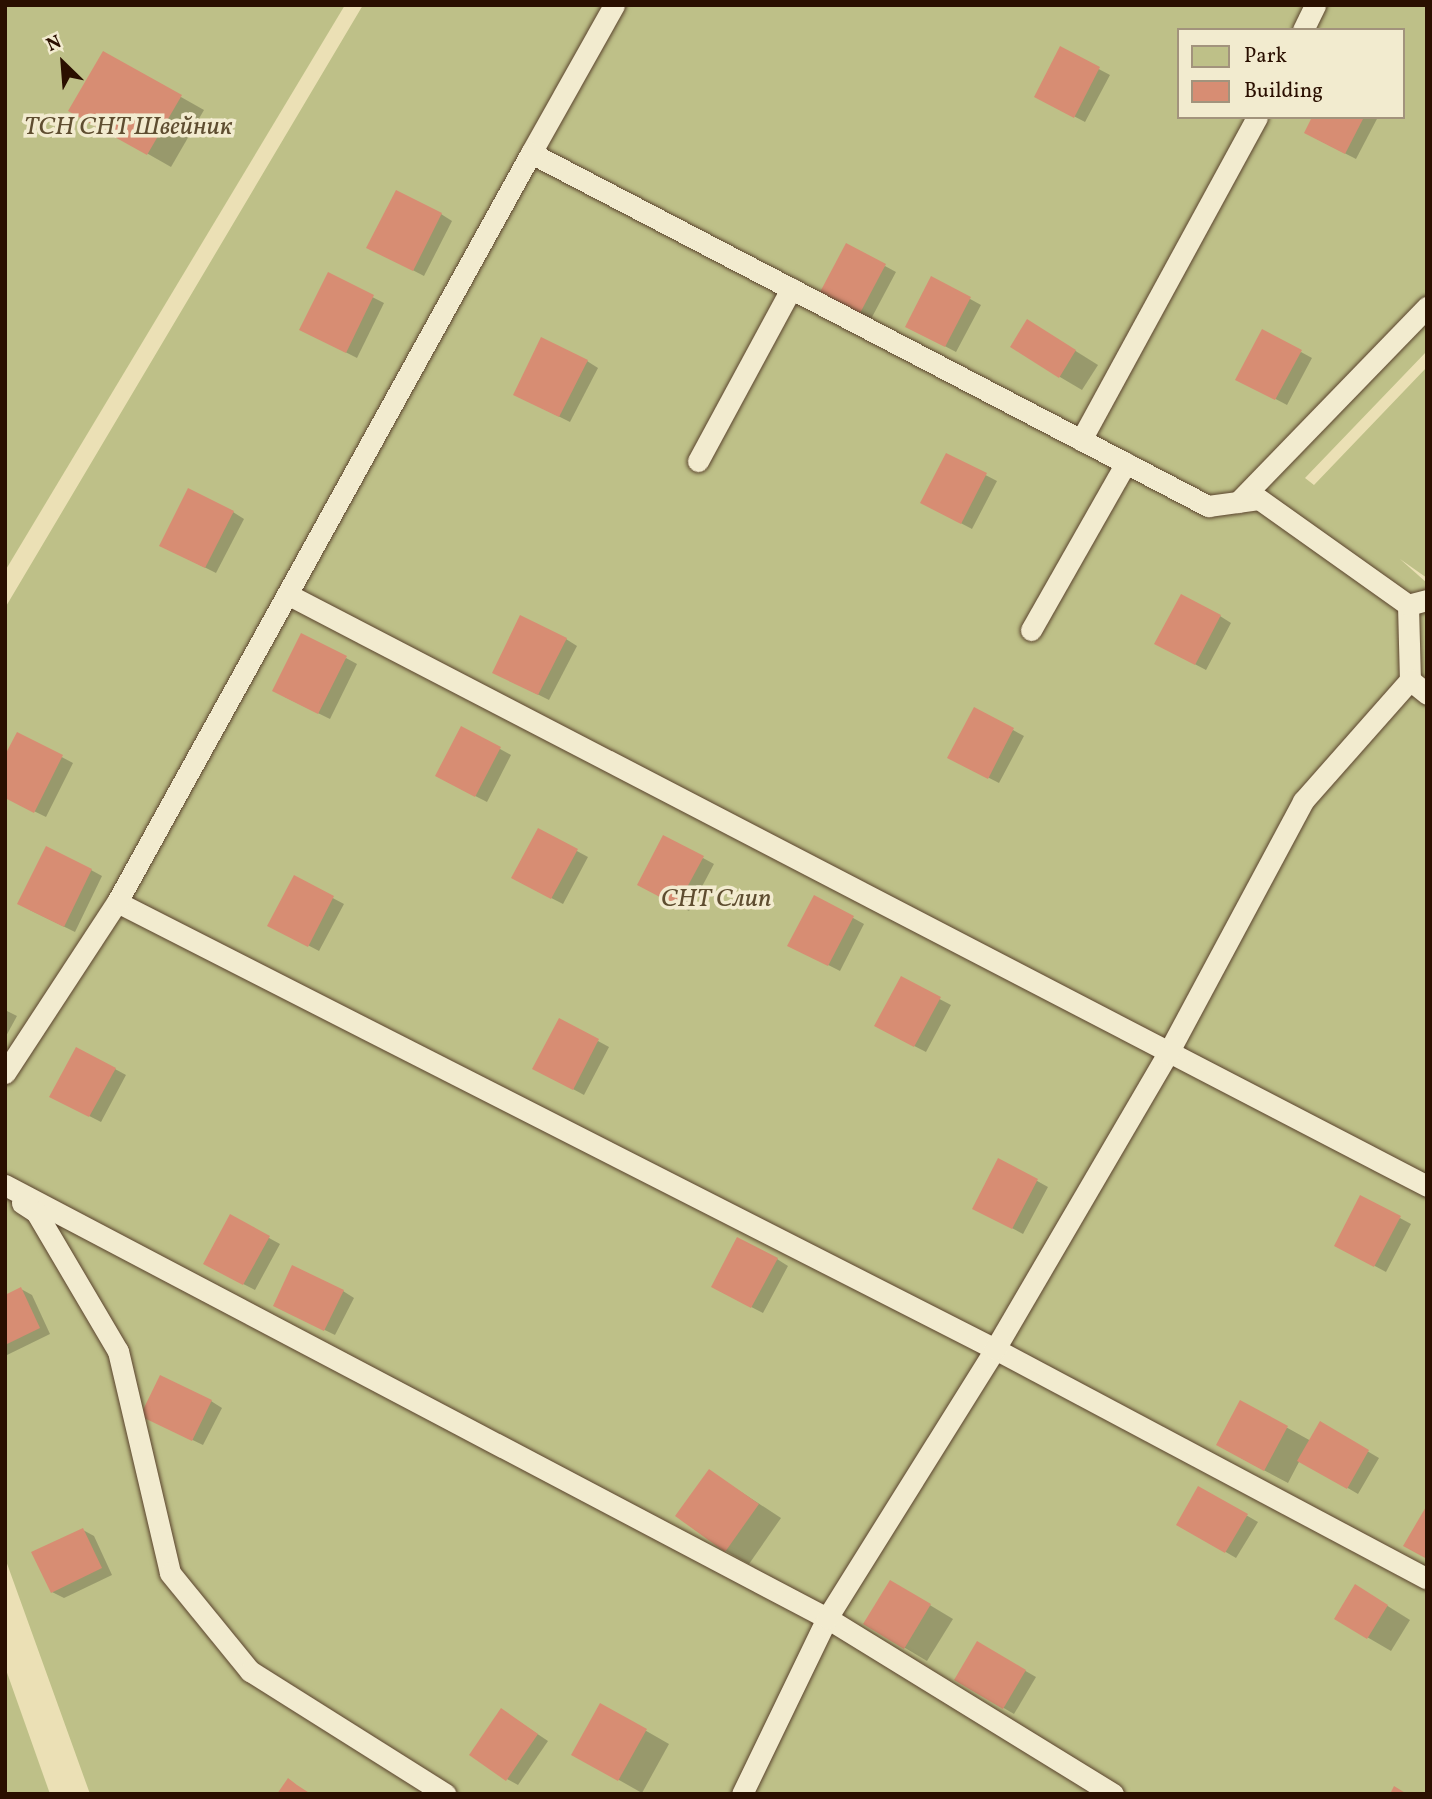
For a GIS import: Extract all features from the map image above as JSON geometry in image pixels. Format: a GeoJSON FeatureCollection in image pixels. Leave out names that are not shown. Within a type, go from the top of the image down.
{"type":"FeatureCollection","features":[{"type":"Feature","properties":{"kind":"lane"},"geometry":{"type":"LineString","coordinates":[[5,1073],[117,902],[614,5]]}},
{"type":"Feature","properties":{"kind":"lane"},"geometry":{"type":"LineString","coordinates":[[1304,28],[1315,5]]}},
{"type":"Feature","properties":{"kind":"lane"},"geometry":{"type":"LineString","coordinates":[[1081,440],[1256,119]]}},
{"type":"Feature","properties":{"kind":"lane"},"geometry":{"type":"LineString","coordinates":[[531,153],[1208,506],[1259,499],[1418,603],[1410,680],[1303,801],[1168,1053],[995,1349],[827,1618],[742,1794]]}},
{"type":"Feature","properties":{"kind":"lane"},"geometry":{"type":"LineString","coordinates":[[698,461],[791,289]]}},
{"type":"Feature","properties":{"kind":"lane"},"geometry":{"type":"LineString","coordinates":[[1238,502],[1427,307]]}},
{"type":"Feature","properties":{"kind":"lane"},"geometry":{"type":"LineString","coordinates":[[1031,630],[1126,463]]}},
{"type":"Feature","properties":{"kind":"lane"},"geometry":{"type":"LineString","coordinates":[[289,595],[1427,1186]]}},
{"type":"Feature","properties":{"kind":"lane"},"geometry":{"type":"LineString","coordinates":[[1410,680],[1427,694]]}},
{"type":"Feature","properties":{"kind":"lane"},"geometry":{"type":"LineString","coordinates":[[117,902],[995,1349],[1427,1579]]}},
{"type":"Feature","properties":{"kind":"lane"},"geometry":{"type":"LineString","coordinates":[[5,1185],[827,1618],[1113,1794]]}},
{"type":"Feature","properties":{"kind":"lane"},"geometry":{"type":"LineString","coordinates":[[5,1192],[36,1212],[118,1351],[170,1573],[250,1671],[445,1794]]}},
{"type":"Feature","properties":{"kind":"green space","name":"ТСН СНТ Швейник"},"geometry":{"type":"Polygon","coordinates":[[[5,5],[345,5],[5,571],[5,5]]]}},
{"type":"Feature","properties":{"kind":"green space","name":"СНТ Слип"},"geometry":{"type":"Polygon","coordinates":[[[363,5],[1427,5],[1427,351],[1305,478],[1314,485],[1427,367],[1427,578],[1400,559],[1427,583],[1427,677],[1420,698],[1427,702],[1427,1794],[90,1794],[5,1558],[5,608],[363,5]]]}},
{"type":"Feature","properties":{"kind":"green space"},"geometry":{"type":"Polygon","coordinates":[[[5,1667],[50,1794],[5,1794],[5,1667]]]}},
{"type":"Feature","properties":{"kind":"building"},"geometry":{"type":"Polygon","coordinates":[[[1060,46],[1100,67],[1074,118],[1034,97],[1060,46]]]}},
{"type":"Feature","properties":{"kind":"building"},"geometry":{"type":"Polygon","coordinates":[[[103,51],[182,95],[147,155],[68,111],[103,51]]]}},
{"type":"Feature","properties":{"kind":"building"},"geometry":{"type":"Polygon","coordinates":[[[1311,119],[1363,119],[1345,154],[1304,133],[1311,119]]]}},
{"type":"Feature","properties":{"kind":"building"},"geometry":{"type":"Polygon","coordinates":[[[396,190],[442,213],[413,271],[366,248],[396,190]]]}},
{"type":"Feature","properties":{"kind":"building"},"geometry":{"type":"Polygon","coordinates":[[[846,243],[886,264],[859,315],[819,294],[846,243]]]}},
{"type":"Feature","properties":{"kind":"building"},"geometry":{"type":"Polygon","coordinates":[[[328,272],[374,295],[346,353],[299,330],[328,272]]]}},
{"type":"Feature","properties":{"kind":"building"},"geometry":{"type":"Polygon","coordinates":[[[931,276],[971,297],[945,347],[905,327],[931,276]]]}},
{"type":"Feature","properties":{"kind":"building"},"geometry":{"type":"Polygon","coordinates":[[[1027,319],[1076,350],[1059,378],[1010,347],[1027,319]]]}},
{"type":"Feature","properties":{"kind":"building"},"geometry":{"type":"Polygon","coordinates":[[[1262,329],[1302,350],[1275,400],[1235,380],[1262,329]]]}},
{"type":"Feature","properties":{"kind":"building"},"geometry":{"type":"Polygon","coordinates":[[[541,337],[588,360],[559,417],[513,395],[541,337]]]}},
{"type":"Feature","properties":{"kind":"building"},"geometry":{"type":"Polygon","coordinates":[[[946,453],[987,473],[961,524],[920,503],[946,453]]]}},
{"type":"Feature","properties":{"kind":"building"},"geometry":{"type":"Polygon","coordinates":[[[188,488],[234,511],[205,568],[159,546],[188,488]]]}},
{"type":"Feature","properties":{"kind":"building"},"geometry":{"type":"Polygon","coordinates":[[[1181,594],[1221,615],[1195,665],[1154,644],[1181,594]]]}},
{"type":"Feature","properties":{"kind":"building"},"geometry":{"type":"Polygon","coordinates":[[[520,615],[567,638],[538,695],[492,673],[520,615]]]}},
{"type":"Feature","properties":{"kind":"building"},"geometry":{"type":"Polygon","coordinates":[[[301,633],[347,656],[318,714],[272,691],[301,633]]]}},
{"type":"Feature","properties":{"kind":"building"},"geometry":{"type":"Polygon","coordinates":[[[974,707],[1014,728],[988,779],[947,758],[974,707]]]}},
{"type":"Feature","properties":{"kind":"building"},"geometry":{"type":"Polygon","coordinates":[[[461,726],[501,747],[475,797],[435,776],[461,726]]]}},
{"type":"Feature","properties":{"kind":"building"},"geometry":{"type":"Polygon","coordinates":[[[17,732],[63,755],[34,813],[5,798],[5,755],[17,732]]]}},
{"type":"Feature","properties":{"kind":"building"},"geometry":{"type":"Polygon","coordinates":[[[538,828],[578,849],[551,899],[511,878],[538,828]]]}},
{"type":"Feature","properties":{"kind":"building"},"geometry":{"type":"Polygon","coordinates":[[[663,835],[704,856],[677,906],[637,885],[663,835]]]}},
{"type":"Feature","properties":{"kind":"building"},"geometry":{"type":"Polygon","coordinates":[[[46,846],[92,869],[64,927],[17,904],[46,846]]]}},
{"type":"Feature","properties":{"kind":"building"},"geometry":{"type":"Polygon","coordinates":[[[294,875],[334,896],[308,947],[267,926],[294,875]]]}},
{"type":"Feature","properties":{"kind":"building"},"geometry":{"type":"Polygon","coordinates":[[[814,895],[854,916],[828,966],[787,946],[814,895]]]}},
{"type":"Feature","properties":{"kind":"building"},"geometry":{"type":"Polygon","coordinates":[[[901,976],[941,997],[914,1047],[874,1026],[901,976]]]}},
{"type":"Feature","properties":{"kind":"building"},"geometry":{"type":"Polygon","coordinates":[[[559,1018],[599,1039],[573,1090],[532,1069],[559,1018]]]}},
{"type":"Feature","properties":{"kind":"building"},"geometry":{"type":"Polygon","coordinates":[[[76,1047],[116,1068],[89,1117],[49,1097],[76,1047]]]}},
{"type":"Feature","properties":{"kind":"building"},"geometry":{"type":"Polygon","coordinates":[[[998,1158],[1038,1179],[1012,1229],[972,1209],[998,1158]]]}},
{"type":"Feature","properties":{"kind":"building"},"geometry":{"type":"Polygon","coordinates":[[[1360,1195],[1401,1216],[1374,1267],[1334,1246],[1360,1195]]]}},
{"type":"Feature","properties":{"kind":"building"},"geometry":{"type":"Polygon","coordinates":[[[230,1214],[270,1236],[243,1285],[203,1264],[230,1214]]]}},
{"type":"Feature","properties":{"kind":"building"},"geometry":{"type":"Polygon","coordinates":[[[737,1237],[778,1258],[751,1308],[711,1287],[737,1237]]]}},
{"type":"Feature","properties":{"kind":"building"},"geometry":{"type":"Polygon","coordinates":[[[292,1265],[344,1290],[324,1331],[273,1306],[292,1265]]]}},
{"type":"Feature","properties":{"kind":"building"},"geometry":{"type":"Polygon","coordinates":[[[21,1287],[40,1328],[5,1345],[5,1295],[21,1287]]]}},
{"type":"Feature","properties":{"kind":"building"},"geometry":{"type":"Polygon","coordinates":[[[160,1375],[212,1400],[192,1441],[140,1416],[160,1375]]]}},
{"type":"Feature","properties":{"kind":"building"},"geometry":{"type":"Polygon","coordinates":[[[1240,1400],[1288,1426],[1264,1471],[1216,1445],[1240,1400]]]}},
{"type":"Feature","properties":{"kind":"building"},"geometry":{"type":"Polygon","coordinates":[[[1320,1421],[1369,1450],[1347,1489],[1297,1461],[1320,1421]]]}},
{"type":"Feature","properties":{"kind":"building"},"geometry":{"type":"Polygon","coordinates":[[[709,1469],[759,1504],[725,1552],[675,1516],[709,1469]]]}},
{"type":"Feature","properties":{"kind":"building"},"geometry":{"type":"Polygon","coordinates":[[[1198,1486],[1248,1514],[1225,1553],[1176,1525],[1198,1486]]]}},
{"type":"Feature","properties":{"kind":"building"},"geometry":{"type":"Polygon","coordinates":[[[1427,1505],[1427,1559],[1403,1546],[1427,1505]]]}},
{"type":"Feature","properties":{"kind":"building"},"geometry":{"type":"Polygon","coordinates":[[[83,1528],[102,1568],[51,1593],[31,1552],[83,1528]]]}},
{"type":"Feature","properties":{"kind":"building"},"geometry":{"type":"Polygon","coordinates":[[[890,1580],[931,1604],[904,1649],[863,1624],[890,1580]]]}},
{"type":"Feature","properties":{"kind":"building"},"geometry":{"type":"Polygon","coordinates":[[[1355,1584],[1388,1605],[1367,1639],[1334,1619],[1355,1584]]]}},
{"type":"Feature","properties":{"kind":"building"},"geometry":{"type":"Polygon","coordinates":[[[977,1641],[1026,1670],[1003,1709],[954,1680],[977,1641]]]}},
{"type":"Feature","properties":{"kind":"building"},"geometry":{"type":"Polygon","coordinates":[[[600,1703],[647,1729],[618,1781],[571,1755],[600,1703]]]}},
{"type":"Feature","properties":{"kind":"building"},"geometry":{"type":"Polygon","coordinates":[[[501,1708],[538,1734],[506,1781],[469,1755],[501,1708]]]}},
{"type":"Feature","properties":{"kind":"building"},"geometry":{"type":"Polygon","coordinates":[[[288,1778],[297,1785],[311,1794],[277,1794],[288,1778]]]}},
{"type":"Feature","properties":{"kind":"building"},"geometry":{"type":"Polygon","coordinates":[[[1394,1786],[1407,1794],[1390,1794],[1394,1786]]]}}]}
